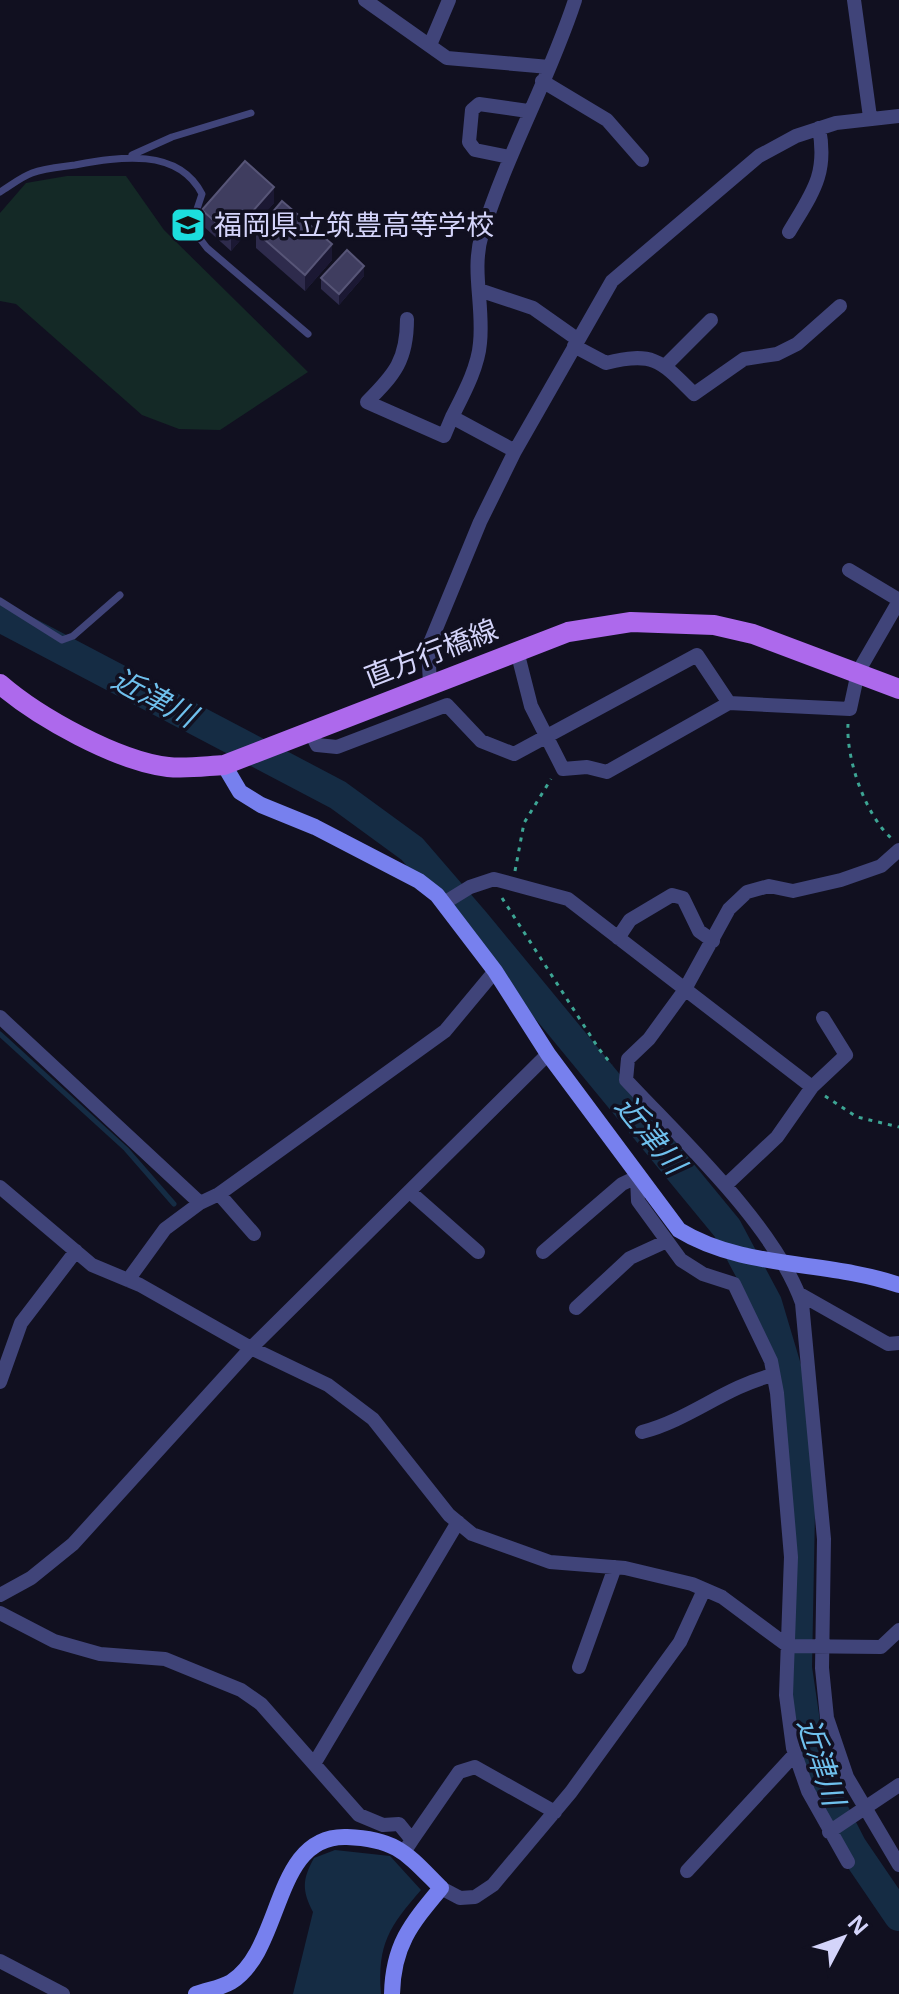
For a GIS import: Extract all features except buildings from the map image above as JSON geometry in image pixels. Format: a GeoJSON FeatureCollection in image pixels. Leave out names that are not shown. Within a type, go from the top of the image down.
{"type":"FeatureCollection","features":[{"type":"Feature","properties":{"kind":"main road","name":"直方行橋線"},"geometry":{"type":"LineString","coordinates":[[0,684],[67,727],[131,758],[169,768],[224,765],[568,632],[631,622],[677,622],[753,634],[899,689]]}},
{"type":"Feature","properties":{"kind":"street"},"geometry":{"type":"LineString","coordinates":[[365,0],[447,58],[549,67]]}},
{"type":"Feature","properties":{"kind":"street"},"geometry":{"type":"LineString","coordinates":[[430,45],[449,0]]}},
{"type":"Feature","properties":{"kind":"street"},"geometry":{"type":"LineString","coordinates":[[407,319],[407,344],[395,374],[367,402],[444,436],[480,346],[476,267],[482,236],[509,157],[559,50],[575,0]]}},
{"type":"Feature","properties":{"kind":"street"},"geometry":{"type":"LineString","coordinates":[[854,0],[870,117]]}},
{"type":"Feature","properties":{"kind":"street"},"geometry":{"type":"LineString","coordinates":[[542,81],[607,120],[642,160]]}},
{"type":"Feature","properties":{"kind":"street"},"geometry":{"type":"LineString","coordinates":[[509,157],[475,150],[469,142],[472,110],[479,104],[528,111]]}},
{"type":"Feature","properties":{"kind":"street"},"geometry":{"type":"LineString","coordinates":[[430,683],[428,648],[480,522],[515,451],[612,281],[759,156],[819,128],[870,117],[899,116]]}},
{"type":"Feature","properties":{"kind":"street"},"geometry":{"type":"LineString","coordinates":[[789,232],[821,177],[823,148],[819,128]]}},
{"type":"Feature","properties":{"kind":"street"},"geometry":{"type":"LineString","coordinates":[[479,290],[533,308],[606,363],[631,356],[652,357],[694,394],[744,359],[777,354],[797,344],[840,306]]}},
{"type":"Feature","properties":{"kind":"street"},"geometry":{"type":"LineString","coordinates":[[665,366],[711,320]]}},
{"type":"Feature","properties":{"kind":"street"},"geometry":{"type":"LineString","coordinates":[[452,417],[515,451]]}},
{"type":"Feature","properties":{"kind":"street"},"geometry":{"type":"LineString","coordinates":[[517,651],[531,706],[563,769],[587,767],[607,772],[729,703],[850,709],[858,672],[899,601],[849,570]]}},
{"type":"Feature","properties":{"kind":"street"},"geometry":{"type":"LineString","coordinates":[[310,731],[317,745],[337,747],[447,705],[481,741],[514,754],[697,655],[729,703]]}},
{"type":"Feature","properties":{"kind":"street"},"geometry":{"type":"LineString","coordinates":[[224,765],[240,792],[419,881],[444,903],[495,971],[548,1054],[679,1230],[702,1244],[779,1262],[897,1281]]}},
{"type":"Feature","properties":{"kind":"street"},"geometry":{"type":"LineString","coordinates":[[899,850],[881,866],[841,880],[793,891],[769,886],[747,892],[729,909],[684,991],[649,1039],[628,1059],[626,1080],[726,1185],[798,1293],[824,1539],[820,1646],[827,1718],[862,1811],[899,1865]]}},
{"type":"Feature","properties":{"kind":"street"},"geometry":{"type":"LineString","coordinates":[[444,903],[470,887],[494,879],[568,899],[812,1087]]}},
{"type":"Feature","properties":{"kind":"street"},"geometry":{"type":"LineString","coordinates":[[618,938],[630,920],[672,895],[683,898],[699,931],[713,941]]}},
{"type":"Feature","properties":{"kind":"street"},"geometry":{"type":"LineString","coordinates":[[128,1280],[165,1229],[200,1203],[219,1194],[445,1031],[495,971]]}},
{"type":"Feature","properties":{"kind":"street"},"geometry":{"type":"LineString","coordinates":[[0,1017],[200,1203]]}},
{"type":"Feature","properties":{"kind":"street"},"geometry":{"type":"LineString","coordinates":[[726,1185],[777,1137],[812,1087],[846,1055],[823,1018]]}},
{"type":"Feature","properties":{"kind":"street"},"geometry":{"type":"LineString","coordinates":[[0,1595],[31,1578],[73,1544],[251,1348],[548,1054]]}},
{"type":"Feature","properties":{"kind":"street"},"geometry":{"type":"LineString","coordinates":[[637,1177],[638,1201],[681,1260],[703,1274],[734,1284],[751,1314],[773,1375],[791,1557],[786,1695],[795,1754],[848,1862]]}},
{"type":"Feature","properties":{"kind":"street"},"geometry":{"type":"LineString","coordinates":[[543,1252],[622,1184],[637,1177]]}},
{"type":"Feature","properties":{"kind":"street"},"geometry":{"type":"LineString","coordinates":[[0,1187],[92,1265],[128,1280],[251,1348],[328,1385],[373,1419],[458,1522],[472,1534],[550,1562],[661,1574],[722,1597],[788,1646],[881,1647],[899,1630]]}},
{"type":"Feature","properties":{"kind":"street"},"geometry":{"type":"LineString","coordinates":[[410,1192],[478,1252]]}},
{"type":"Feature","properties":{"kind":"street"},"geometry":{"type":"LineString","coordinates":[[219,1194],[254,1234]]}},
{"type":"Feature","properties":{"kind":"street"},"geometry":{"type":"LineString","coordinates":[[576,1308],[630,1258],[667,1241]]}},
{"type":"Feature","properties":{"kind":"street"},"geometry":{"type":"LineString","coordinates":[[0,1382],[21,1323],[76,1251]]}},
{"type":"Feature","properties":{"kind":"street"},"geometry":{"type":"LineString","coordinates":[[798,1293],[888,1344],[899,1343]]}},
{"type":"Feature","properties":{"kind":"street"},"geometry":{"type":"LineString","coordinates":[[642,1432],[675,1423],[705,1402],[773,1375]]}},
{"type":"Feature","properties":{"kind":"street"},"geometry":{"type":"LineString","coordinates":[[314,1764],[458,1522]]}},
{"type":"Feature","properties":{"kind":"street"},"geometry":{"type":"LineString","coordinates":[[579,1667],[615,1567]]}},
{"type":"Feature","properties":{"kind":"street"},"geometry":{"type":"LineString","coordinates":[[0,1613],[54,1641],[100,1654],[165,1659],[241,1690],[261,1704],[359,1815],[383,1825],[399,1824],[408,1846],[441,1888],[460,1898],[475,1897],[484,1891],[555,1812],[680,1642],[704,1590]]}},
{"type":"Feature","properties":{"kind":"street"},"geometry":{"type":"LineString","coordinates":[[687,1871],[795,1754]]}},
{"type":"Feature","properties":{"kind":"street"},"geometry":{"type":"LineString","coordinates":[[196,1994],[231,1982],[252,1960],[301,1854],[326,1836],[408,1846],[459,1772],[475,1767],[555,1812]]}},
{"type":"Feature","properties":{"kind":"street"},"geometry":{"type":"LineString","coordinates":[[831,1832],[899,1785]]}},
{"type":"Feature","properties":{"kind":"street"},"geometry":{"type":"LineString","coordinates":[[392,1994],[393,1965],[408,1929],[441,1888]]}},
{"type":"Feature","properties":{"kind":"street"},"geometry":{"type":"LineString","coordinates":[[0,1961],[63,1994]]}},
{"type":"Feature","properties":{"kind":"lane"},"geometry":{"type":"LineString","coordinates":[[126,158],[172,137],[251,113]]}},
{"type":"Feature","properties":{"kind":"lane"},"geometry":{"type":"LineString","coordinates":[[0,192],[32,172],[126,158],[170,163],[193,177],[202,194],[191,227],[207,248],[308,334]]}},
{"type":"Feature","properties":{"kind":"lane"},"geometry":{"type":"LineString","coordinates":[[0,601],[62,640],[73,636],[120,595]]}},
{"type":"Feature","properties":{"kind":"path"},"geometry":{"type":"LineString","coordinates":[[850,709],[847,741],[869,807],[883,830],[899,844]]}},
{"type":"Feature","properties":{"kind":"path"},"geometry":{"type":"LineString","coordinates":[[513,884],[524,823],[547,782],[563,769]]}},
{"type":"Feature","properties":{"kind":"path"},"geometry":{"type":"LineString","coordinates":[[494,879],[575,1013],[599,1049],[626,1080]]}},
{"type":"Feature","properties":{"kind":"path"},"geometry":{"type":"LineString","coordinates":[[812,1087],[857,1117],[899,1127]]}},
{"type":"Feature","properties":{"kind":"green space"},"geometry":{"type":"Polygon","coordinates":[[[67,176],[126,176],[164,230],[308,372],[220,430],[179,429],[142,415],[16,304],[0,301],[0,213],[26,183],[67,176]]]}},
{"type":"Feature","properties":{"kind":"water"},"geometry":{"type":"Polygon","coordinates":[[[335,1850],[390,1856],[421,1890],[388,1936],[381,1961],[381,1994],[293,1994],[313,1912],[305,1891],[307,1873],[314,1858],[335,1850]]]}},
{"type":"Feature","properties":{"kind":"waterway","name":"近津川"},"geometry":{"type":"LineString","coordinates":[[0,617],[338,795],[412,849],[727,1228],[767,1303],[792,1387],[800,1511],[797,1668],[808,1742],[832,1808],[852,1847],[899,1916]]}},
{"type":"Feature","properties":{"kind":"waterway"},"geometry":{"type":"LineString","coordinates":[[0,1034],[126,1149],[174,1204]]}},
{"type":"Feature","properties":{"kind":"place","name":"福岡県立筑豊高等学校"},"geometry":{"type":"Point","coordinates":[188,225]}}]}
